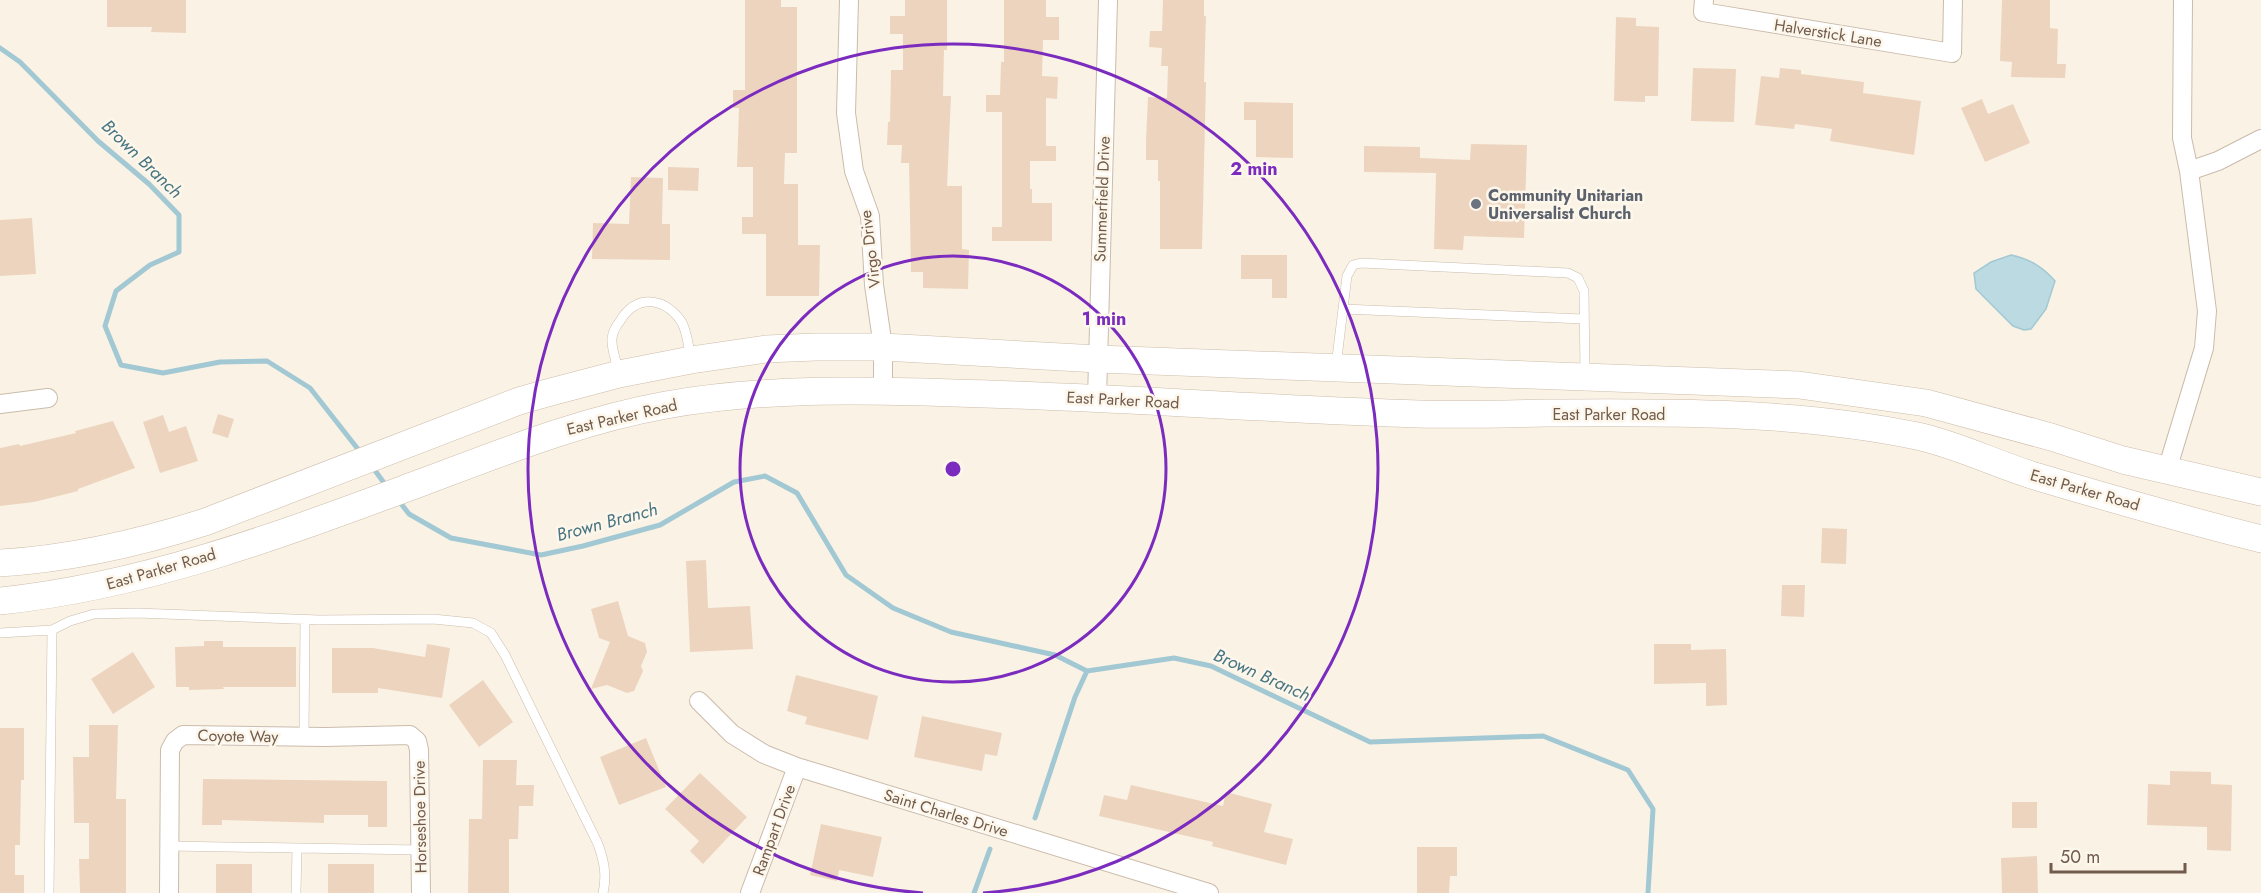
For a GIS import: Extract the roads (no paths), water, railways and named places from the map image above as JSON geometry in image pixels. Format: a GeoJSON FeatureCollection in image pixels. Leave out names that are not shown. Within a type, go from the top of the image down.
{"type":"FeatureCollection","features":[{"type":"Feature","properties":{"kind":"main road","name":"East Parker Road"},"geometry":{"type":"LineString","coordinates":[[0,563],[90,551],[168,534],[205,522],[519,401],[619,374],[766,349],[883,347],[1098,359],[1633,378],[1814,387],[1926,403],[2051,437],[2123,460],[2261,492]]}},
{"type":"Feature","properties":{"kind":"main road"},"geometry":{"type":"LineString","coordinates":[[1234,407],[1239,364]]}},
{"type":"Feature","properties":{"kind":"main road"},"geometry":{"type":"LineString","coordinates":[[1337,411],[1338,368]]}},
{"type":"Feature","properties":{"kind":"main road"},"geometry":{"type":"LineString","coordinates":[[1427,414],[1432,372]]}},
{"type":"Feature","properties":{"kind":"main road"},"geometry":{"type":"LineString","coordinates":[[619,374],[629,412]]}},
{"type":"Feature","properties":{"kind":"main road"},"geometry":{"type":"LineString","coordinates":[[1633,378],[1634,413]]}},
{"type":"Feature","properties":{"kind":"main road"},"geometry":{"type":"LineString","coordinates":[[1810,422],[1814,387]]}},
{"type":"Feature","properties":{"kind":"main road","name":"East Parker Road"},"geometry":{"type":"LineString","coordinates":[[0,601],[99,587],[178,567],[342,512],[533,440],[629,412],[740,395],[883,391],[1427,414],[1634,413],[1786,418],[1920,436],[1981,455],[2030,475],[2261,539]]}},
{"type":"Feature","properties":{"kind":"main road"},"geometry":{"type":"LineString","coordinates":[[1920,436],[1926,403]]}},
{"type":"Feature","properties":{"kind":"main road"},"geometry":{"type":"LineString","coordinates":[[2155,509],[2167,470]]}},
{"type":"Feature","properties":{"kind":"main road"},"geometry":{"type":"LineString","coordinates":[[168,534],[178,567]]}},
{"type":"Feature","properties":{"kind":"street","name":"Virgo Drive"},"geometry":{"type":"LineString","coordinates":[[849,0],[846,113],[854,171],[870,216],[874,285],[883,347],[883,391]]}},
{"type":"Feature","properties":{"kind":"street","name":"Summerfield Drive"},"geometry":{"type":"LineString","coordinates":[[1097,399],[1108,0]]}},
{"type":"Feature","properties":{"kind":"street","name":"Halverstick Lane"},"geometry":{"type":"LineString","coordinates":[[1704,6],[1952,53],[1953,0]]}},
{"type":"Feature","properties":{"kind":"street"},"geometry":{"type":"LineString","coordinates":[[2167,470],[2204,348],[2207,311],[2189,171],[2182,138],[2183,0]]}},
{"type":"Feature","properties":{"kind":"street"},"geometry":{"type":"LineString","coordinates":[[2189,171],[2218,161],[2261,139]]}},
{"type":"Feature","properties":{"kind":"street"},"geometry":{"type":"LineString","coordinates":[[0,404],[48,398]]}},
{"type":"Feature","properties":{"kind":"street","name":"Saint Charles Drive"},"geometry":{"type":"LineString","coordinates":[[699,701],[732,734],[764,754],[797,767],[1209,893]]}},
{"type":"Feature","properties":{"kind":"street","name":"Coyote Way"},"geometry":{"type":"LineString","coordinates":[[169,893],[170,750],[175,741],[183,735],[304,737],[410,735],[417,741]]}},
{"type":"Feature","properties":{"kind":"street","name":"Horseshoe Drive"},"geometry":{"type":"LineString","coordinates":[[417,741],[420,750],[421,893]]}},
{"type":"Feature","properties":{"kind":"street","name":"Rampart Drive"},"geometry":{"type":"LineString","coordinates":[[750,893],[797,767]]}},
{"type":"Feature","properties":{"kind":"lane"},"geometry":{"type":"LineString","coordinates":[[1338,368],[1347,276],[1353,266],[1361,262],[1568,273],[1578,278],[1584,291],[1585,377]]}},
{"type":"Feature","properties":{"kind":"lane"},"geometry":{"type":"LineString","coordinates":[[619,374],[612,344],[614,330],[626,311],[641,302],[663,304],[672,310],[682,323],[691,360]]}},
{"type":"Feature","properties":{"kind":"lane"},"geometry":{"type":"LineString","coordinates":[[1343,309],[1583,319]]}},
{"type":"Feature","properties":{"kind":"lane"},"geometry":{"type":"LineString","coordinates":[[0,633],[52,630],[69,621],[94,614],[305,620],[433,619],[473,623],[491,633],[505,655],[598,844],[605,862],[603,893]]}},
{"type":"Feature","properties":{"kind":"lane"},"geometry":{"type":"LineString","coordinates":[[304,737],[305,620]]}},
{"type":"Feature","properties":{"kind":"lane"},"geometry":{"type":"LineString","coordinates":[[48,893],[52,630]]}},
{"type":"Feature","properties":{"kind":"lane"},"geometry":{"type":"LineString","coordinates":[[169,846],[420,850]]}},
{"type":"Feature","properties":{"kind":"lane"},"geometry":{"type":"LineString","coordinates":[[296,893],[297,849]]}},
{"type":"Feature","properties":{"kind":"water"},"geometry":{"type":"Polygon","coordinates":[[[2011,255],[2035,264],[2055,281],[2046,309],[2031,329],[2024,330],[2013,326],[1976,289],[1974,273],[1991,262],[2011,255]]]}},
{"type":"Feature","properties":{"kind":"waterway","name":"Brown Branch"},"geometry":{"type":"LineString","coordinates":[[0,48],[20,62],[98,141],[149,184],[179,215],[179,252],[150,265],[116,291],[105,326],[121,365],[163,373],[220,362],[267,361],[310,388],[361,453]]}},
{"type":"Feature","properties":{"kind":"waterway","name":"Brown Branch"},"geometry":{"type":"LineString","coordinates":[[371,465],[387,487]]}},
{"type":"Feature","properties":{"kind":"waterway","name":"Brown Branch"},"geometry":{"type":"LineString","coordinates":[[399,501],[409,514],[451,538],[541,555],[660,525],[734,482],[765,476],[797,493],[846,575],[893,608],[951,632],[1055,655],[1087,671],[1174,658],[1211,666],[1370,742],[1543,736],[1628,770],[1653,809],[1648,893]]}},
{"type":"Feature","properties":{"kind":"waterway"},"geometry":{"type":"LineString","coordinates":[[1035,818],[1075,697],[1087,671]]}},
{"type":"Feature","properties":{"kind":"waterway"},"geometry":{"type":"LineString","coordinates":[[974,893],[990,849]]}},
{"type":"Feature","properties":{"kind":"place","name":"Community Unitarian Universalist Church"},"geometry":{"type":"Point","coordinates":[1476,204]}}]}
